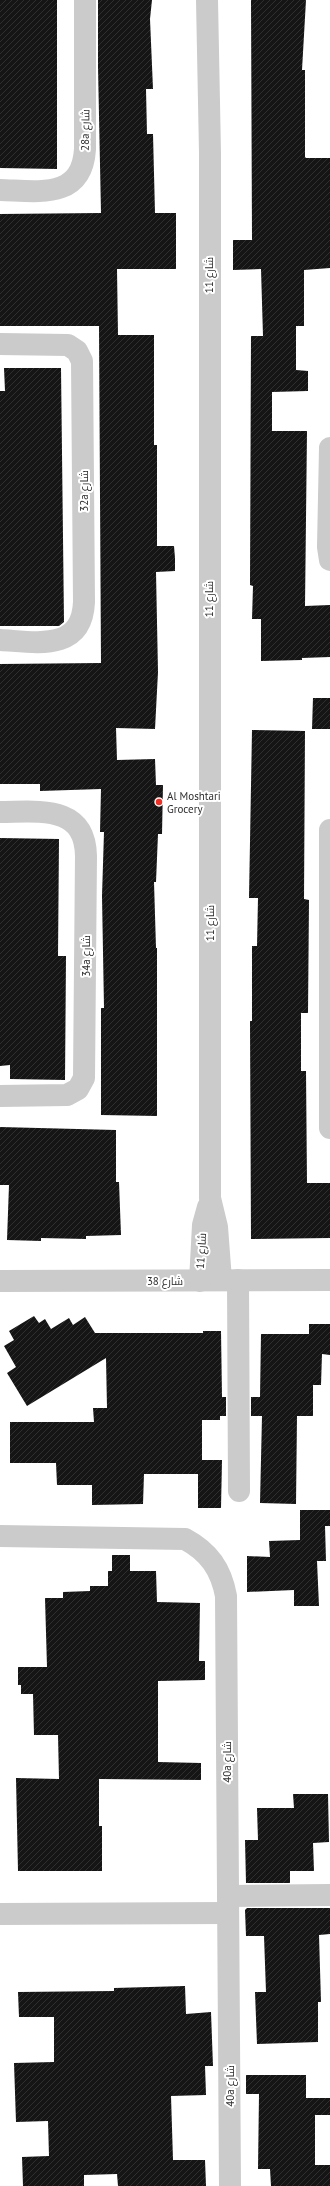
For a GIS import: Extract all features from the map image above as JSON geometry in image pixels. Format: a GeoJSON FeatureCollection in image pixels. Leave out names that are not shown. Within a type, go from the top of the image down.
{"type":"FeatureCollection","features":[{"type":"Feature","properties":{"kind":"street","name":"28a شارع"},"geometry":{"type":"LineString","coordinates":[[0,190],[59,190],[70,184],[79,174],[85,162],[85,0]]}},
{"type":"Feature","properties":{"kind":"street","name":"شارع 11"},"geometry":{"type":"LineString","coordinates":[[207,0],[210,153],[210,1198],[229,1280],[239,1491]]}},
{"type":"Feature","properties":{"kind":"street","name":"32a شارع"},"geometry":{"type":"LineString","coordinates":[[0,344],[68,345],[77,351],[82,361],[84,613],[80,624],[69,636],[55,642],[0,640]]}},
{"type":"Feature","properties":{"kind":"street"},"geometry":{"type":"LineString","coordinates":[[330,448],[328,547],[330,560]]}},
{"type":"Feature","properties":{"kind":"street","name":"34a شارع"},"geometry":{"type":"LineString","coordinates":[[0,812],[46,812],[61,814],[73,822],[82,831],[86,843],[84,1078],[78,1089],[67,1095],[0,1096]]}},
{"type":"Feature","properties":{"kind":"street"},"geometry":{"type":"LineString","coordinates":[[330,830],[330,1128]]}},
{"type":"Feature","properties":{"kind":"street","name":"شارع 11"},"geometry":{"type":"LineString","coordinates":[[200,1281],[203,1225],[210,1198]]}},
{"type":"Feature","properties":{"kind":"street","name":"شارع 38"},"geometry":{"type":"LineString","coordinates":[[0,1281],[330,1280]]}},
{"type":"Feature","properties":{"kind":"street","name":"40a شارع"},"geometry":{"type":"LineString","coordinates":[[0,1536],[185,1539],[206,1553],[220,1572],[226,1596],[230,2186]]}},
{"type":"Feature","properties":{"kind":"street"},"geometry":{"type":"LineString","coordinates":[[0,1914],[228,1904],[330,1895]]}},
{"type":"Feature","properties":{"kind":"building"},"geometry":{"type":"Polygon","coordinates":[[[0,0],[57,0],[57,169],[0,168],[0,0]]]}},
{"type":"Feature","properties":{"kind":"building"},"geometry":{"type":"Polygon","coordinates":[[[98,0],[152,0],[150,19],[153,89],[146,89],[147,134],[153,134],[155,213],[176,213],[176,269],[117,269],[118,335],[154,335],[154,445],[157,445],[157,546],[174,546],[175,558],[175,571],[156,572],[158,672],[155,729],[116,728],[117,760],[155,759],[156,785],[163,785],[162,834],[158,834],[156,882],[154,882],[157,948],[157,1116],[101,1115],[101,1008],[104,1008],[102,896],[104,832],[100,832],[101,789],[40,791],[40,784],[0,784],[0,664],[101,663],[99,326],[0,326],[0,214],[101,213],[98,0]]]}},
{"type":"Feature","properties":{"kind":"building"},"geometry":{"type":"Polygon","coordinates":[[[251,0],[306,0],[302,70],[305,70],[305,157],[330,158],[330,268],[304,270],[304,326],[296,326],[296,370],[308,371],[308,391],[272,392],[272,431],[307,431],[305,606],[330,605],[330,657],[302,658],[302,660],[261,661],[261,619],[252,619],[253,586],[250,585],[251,336],[263,336],[261,269],[233,270],[233,240],[252,240],[251,0]]]}},
{"type":"Feature","properties":{"kind":"building"},"geometry":{"type":"Polygon","coordinates":[[[4,368],[61,368],[64,622],[59,626],[0,626],[0,391],[5,391],[4,368]]]}},
{"type":"Feature","properties":{"kind":"building"},"geometry":{"type":"Polygon","coordinates":[[[313,698],[330,698],[330,729],[312,729],[313,698]]]}},
{"type":"Feature","properties":{"kind":"building"},"geometry":{"type":"Polygon","coordinates":[[[252,730],[305,731],[304,899],[309,900],[308,1013],[301,1013],[301,1071],[306,1071],[307,1183],[330,1183],[330,1238],[251,1239],[250,1021],[252,1021],[252,946],[257,946],[258,898],[249,898],[252,730]]]}},
{"type":"Feature","properties":{"kind":"building"},"geometry":{"type":"Polygon","coordinates":[[[0,838],[59,839],[58,956],[66,956],[65,1080],[10,1079],[10,1065],[0,1066],[0,838]]]}},
{"type":"Feature","properties":{"kind":"building"},"geometry":{"type":"Polygon","coordinates":[[[0,1127],[116,1130],[116,1182],[119,1182],[121,1235],[86,1236],[86,1239],[41,1238],[41,1241],[7,1240],[9,1185],[0,1185],[0,1127]]]}},
{"type":"Feature","properties":{"kind":"building"},"geometry":{"type":"Polygon","coordinates":[[[34,1316],[39,1323],[45,1319],[51,1329],[69,1318],[73,1325],[85,1317],[95,1333],[203,1333],[203,1331],[221,1331],[222,1397],[226,1397],[226,1416],[220,1416],[220,1420],[202,1420],[202,1460],[222,1460],[221,1508],[198,1508],[198,1474],[144,1474],[143,1504],[92,1505],[92,1485],[57,1485],[56,1463],[10,1463],[10,1422],[94,1422],[93,1408],[107,1408],[106,1358],[27,1406],[7,1373],[16,1367],[4,1346],[14,1340],[9,1331],[34,1316]]]}},
{"type":"Feature","properties":{"kind":"building"},"geometry":{"type":"Polygon","coordinates":[[[309,1324],[330,1324],[330,1355],[322,1354],[321,1385],[313,1385],[313,1416],[297,1416],[296,1504],[260,1503],[262,1416],[251,1416],[251,1397],[260,1397],[261,1334],[309,1334],[309,1324]]]}},
{"type":"Feature","properties":{"kind":"building"},"geometry":{"type":"Polygon","coordinates":[[[300,1510],[330,1510],[330,1526],[325,1526],[326,1561],[317,1561],[319,1606],[294,1606],[294,1590],[247,1592],[247,1556],[270,1557],[269,1541],[300,1540],[300,1510]]]}},
{"type":"Feature","properties":{"kind":"building"},"geometry":{"type":"Polygon","coordinates":[[[112,1555],[130,1555],[130,1571],[156,1571],[157,1602],[200,1603],[199,1661],[205,1661],[205,1680],[158,1681],[158,1762],[201,1763],[201,1780],[99,1779],[99,1826],[102,1826],[102,1871],[18,1871],[16,1778],[59,1779],[58,1735],[34,1735],[33,1694],[21,1694],[21,1685],[18,1685],[18,1667],[47,1667],[45,1598],[63,1598],[63,1592],[90,1591],[90,1586],[108,1586],[108,1571],[112,1571],[112,1555]]]}},
{"type":"Feature","properties":{"kind":"building"},"geometry":{"type":"Polygon","coordinates":[[[293,1794],[328,1794],[329,1842],[313,1843],[314,1871],[290,1871],[290,1883],[246,1883],[245,1840],[258,1840],[257,1808],[294,1808],[293,1794]]]}},
{"type":"Feature","properties":{"kind":"building"},"geometry":{"type":"Polygon","coordinates":[[[247,1908],[330,1908],[330,1934],[319,1935],[321,2002],[318,2002],[318,2042],[257,2044],[255,1992],[266,1992],[264,1936],[246,1936],[245,1910],[247,1908]]]}},
{"type":"Feature","properties":{"kind":"building"},"geometry":{"type":"Polygon","coordinates":[[[185,1986],[186,2014],[211,2012],[213,2066],[205,2066],[206,2095],[171,2096],[173,2160],[205,2160],[206,2186],[118,2186],[117,2174],[84,2175],[84,2186],[23,2186],[22,2157],[49,2156],[48,2121],[16,2122],[14,2063],[54,2062],[54,2017],[19,2017],[18,1992],[114,1991],[114,1988],[185,1986]]]}},
{"type":"Feature","properties":{"kind":"building"},"geometry":{"type":"Polygon","coordinates":[[[246,2075],[306,2075],[306,2098],[330,2098],[330,2115],[315,2115],[315,2165],[330,2165],[330,2186],[271,2186],[270,2169],[258,2169],[259,2094],[246,2094],[246,2075]]]}},
{"type":"Feature","properties":{"kind":"place","name":"Al Moshtari Grocery"},"geometry":{"type":"Point","coordinates":[159,802]}}]}
